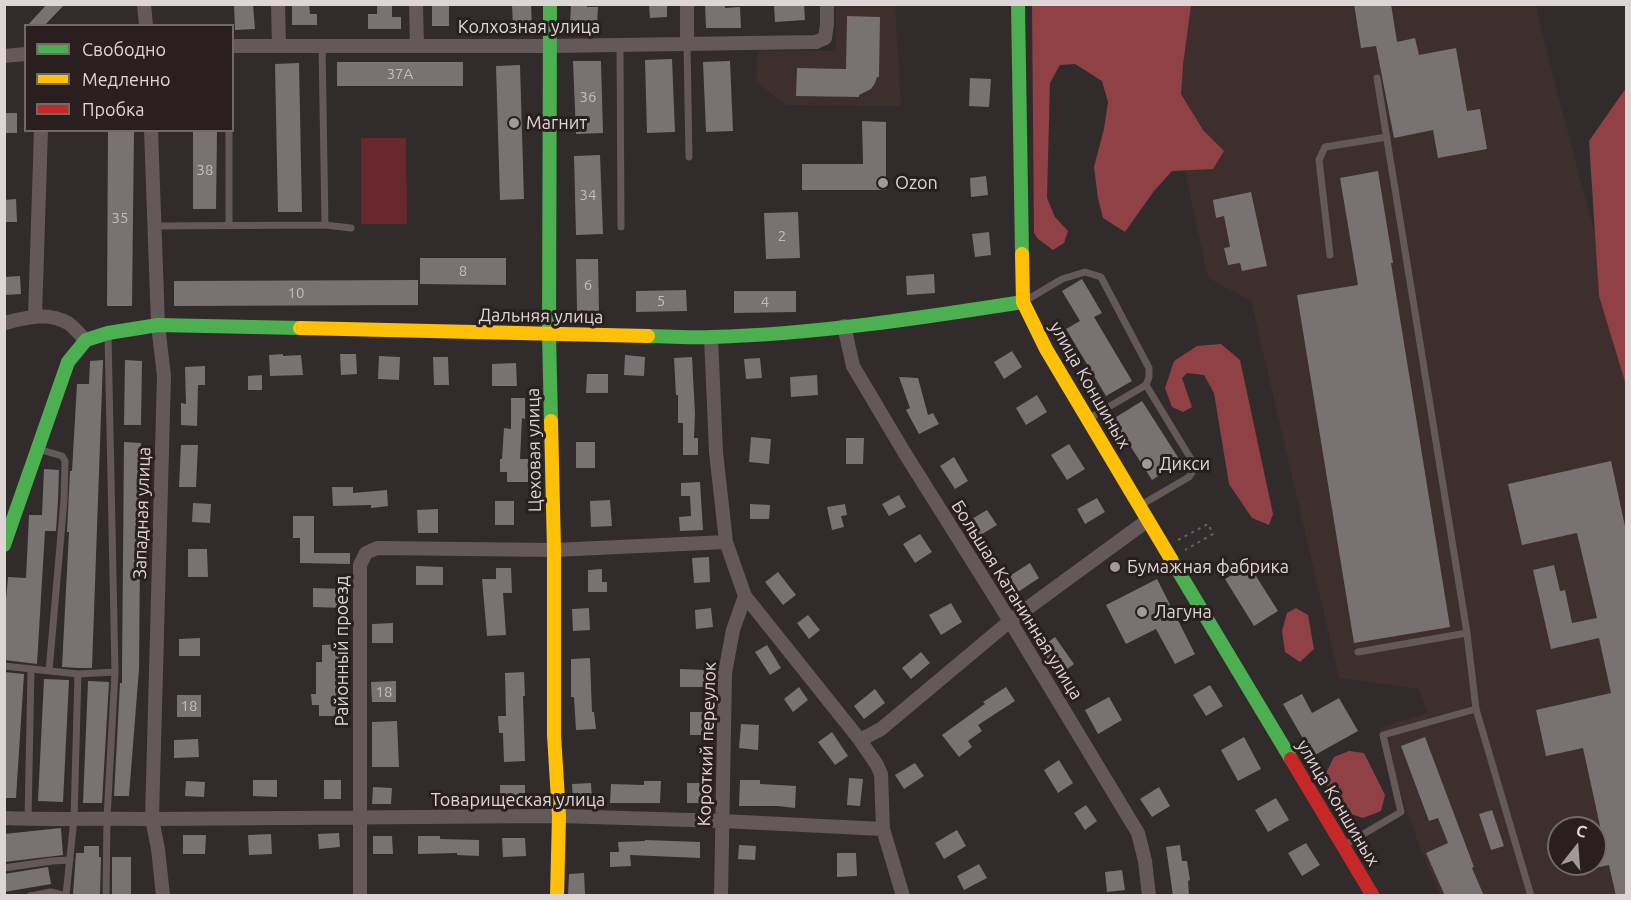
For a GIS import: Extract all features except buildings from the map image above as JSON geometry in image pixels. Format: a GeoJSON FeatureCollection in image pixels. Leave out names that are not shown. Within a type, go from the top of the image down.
{"type":"FeatureCollection","features":[{"type":"Feature","properties":{"kind":"street"},"geometry":{"type":"LineString","coordinates":[[144,4],[146,24]]}},
{"type":"Feature","properties":{"kind":"street"},"geometry":{"type":"LineString","coordinates":[[278,4],[279,45]]}},
{"type":"Feature","properties":{"kind":"street"},"geometry":{"type":"LineString","coordinates":[[416,4],[417,46]]}},
{"type":"Feature","properties":{"kind":"street","name":"Цеховая улица"},"geometry":{"type":"LineString","coordinates":[[550,4],[549,334],[554,550],[554,735],[559,816],[557,896]]}},
{"type":"Feature","properties":{"kind":"street"},"geometry":{"type":"LineString","coordinates":[[687,4],[687,44]]}},
{"type":"Feature","properties":{"kind":"street","name":"Колхозная улица"},"geometry":{"type":"LineString","coordinates":[[234,46],[550,46],[816,42],[825,38],[827,4]]}},
{"type":"Feature","properties":{"kind":"street","name":"улица Коншиных"},"geometry":{"type":"LineString","coordinates":[[1018,4],[1023,302],[1046,349],[1373,896]]}},
{"type":"Feature","properties":{"kind":"street"},"geometry":{"type":"LineString","coordinates":[[4,56],[24,54]]}},
{"type":"Feature","properties":{"kind":"street"},"geometry":{"type":"LineString","coordinates":[[35,316],[41,132]]}},
{"type":"Feature","properties":{"kind":"street","name":"Западная улица"},"geometry":{"type":"LineString","coordinates":[[151,132],[158,325],[164,376],[152,819],[163,896]]}},
{"type":"Feature","properties":{"kind":"street","name":"Дальняя улица"},"geometry":{"type":"LineString","coordinates":[[86,340],[108,333],[158,325],[711,337],[777,334],[1023,302]]}},
{"type":"Feature","properties":{"kind":"street"},"geometry":{"type":"LineString","coordinates":[[4,323],[35,316],[52,317],[69,323],[86,340],[68,362],[4,545]]}},
{"type":"Feature","properties":{"kind":"street","name":"Большая Катанинная улица"},"geometry":{"type":"LineString","coordinates":[[844,326],[853,366],[1138,833],[1145,861],[1149,896]]}},
{"type":"Feature","properties":{"kind":"street"},"geometry":{"type":"LineString","coordinates":[[711,337],[716,452],[726,542],[745,596],[861,740],[877,765],[880,774],[883,829],[903,896]]}},
{"type":"Feature","properties":{"kind":"street"},"geometry":{"type":"LineString","coordinates":[[861,740],[880,729],[1010,621],[1148,520]]}},
{"type":"Feature","properties":{"kind":"street","name":"Районный проезд"},"geometry":{"type":"LineString","coordinates":[[360,896],[360,565],[366,553],[377,548],[554,550],[726,542]]}},
{"type":"Feature","properties":{"kind":"street","name":"Короткий переулок"},"geometry":{"type":"LineString","coordinates":[[721,896],[725,673],[733,630],[745,596]]}},
{"type":"Feature","properties":{"kind":"street","name":"Товарищеская улица"},"geometry":{"type":"LineString","coordinates":[[4,818],[559,816],[883,829]]}},
{"type":"Feature","properties":{"kind":"lane"},"geometry":{"type":"LineString","coordinates":[[620,44],[621,227]]}},
{"type":"Feature","properties":{"kind":"lane"},"geometry":{"type":"LineString","coordinates":[[687,44],[689,157]]}},
{"type":"Feature","properties":{"kind":"lane"},"geometry":{"type":"LineString","coordinates":[[322,45],[325,225]]}},
{"type":"Feature","properties":{"kind":"lane"},"geometry":{"type":"LineString","coordinates":[[1377,78],[1467,633],[1476,709],[1531,896]]}},
{"type":"Feature","properties":{"kind":"lane"},"geometry":{"type":"LineString","coordinates":[[229,132],[229,225]]}},
{"type":"Feature","properties":{"kind":"lane"},"geometry":{"type":"LineString","coordinates":[[1330,255],[1319,160],[1325,147],[1387,137]]}},
{"type":"Feature","properties":{"kind":"lane"},"geometry":{"type":"LineString","coordinates":[[154,226],[325,225],[351,228]]}},
{"type":"Feature","properties":{"kind":"lane"},"geometry":{"type":"LineString","coordinates":[[1023,302],[1062,279],[1085,272],[1101,277],[1149,368],[1149,377],[1146,385],[1088,419]]}},
{"type":"Feature","properties":{"kind":"lane"},"geometry":{"type":"LineString","coordinates":[[106,896],[114,672],[108,333]]}},
{"type":"Feature","properties":{"kind":"lane"},"geometry":{"type":"LineString","coordinates":[[1139,506],[1189,477],[1194,469],[1191,459],[1146,385]]}},
{"type":"Feature","properties":{"kind":"lane"},"geometry":{"type":"LineString","coordinates":[[38,449],[62,456],[64,461],[64,500],[49,671]]}},
{"type":"Feature","properties":{"kind":"lane"},"geometry":{"type":"LineString","coordinates":[[1358,652],[1467,633]]}},
{"type":"Feature","properties":{"kind":"lane"},"geometry":{"type":"LineString","coordinates":[[4,666],[78,674],[114,672]]}},
{"type":"Feature","properties":{"kind":"lane"},"geometry":{"type":"LineString","coordinates":[[28,819],[31,669]]}},
{"type":"Feature","properties":{"kind":"lane"},"geometry":{"type":"LineString","coordinates":[[30,896],[51,892],[66,895],[74,819],[78,674]]}},
{"type":"Feature","properties":{"kind":"lane"},"geometry":{"type":"LineString","coordinates":[[1343,846],[1401,812],[1383,735],[1476,709]]}},
{"type":"Feature","properties":{"kind":"lane"},"geometry":{"type":"LineString","coordinates":[[4,868],[70,860]]}},
{"type":"Feature","properties":{"kind":"path"},"geometry":{"type":"LineString","coordinates":[[1176,541],[1208,524],[1214,534],[1183,552]]}},
{"type":"Feature","properties":{"kind":"shaded area"},"geometry":{"type":"Polygon","coordinates":[[[836,5],[895,5],[901,106],[787,105],[756,82],[758,51],[836,51],[836,5]]]}},
{"type":"Feature","properties":{"kind":"shaded area"},"geometry":{"type":"Polygon","coordinates":[[[1032,5],[1191,5],[1181,94],[1203,130],[1224,151],[1213,169],[1172,171],[1154,191],[1125,232],[1103,218],[1098,198],[1094,167],[1108,102],[1102,81],[1075,64],[1060,65],[1050,83],[1047,198],[1055,217],[1068,231],[1064,243],[1053,250],[1038,239],[1034,233],[1032,5]]]}},
{"type":"Feature","properties":{"kind":"shaded area"},"geometry":{"type":"Polygon","coordinates":[[[1149,5],[1536,5],[1626,351],[1626,895],[1440,895],[1420,848],[1379,728],[1427,713],[1419,689],[1339,678],[1251,301],[1208,278],[1149,5]]]}},
{"type":"Feature","properties":{"kind":"shaded area"},"geometry":{"type":"Polygon","coordinates":[[[1626,88],[1626,385],[1599,296],[1589,141],[1626,88]]]}},
{"type":"Feature","properties":{"kind":"shaded area"},"geometry":{"type":"Polygon","coordinates":[[[361,138],[406,138],[407,224],[361,224],[361,138]]]}},
{"type":"Feature","properties":{"kind":"shaded area"},"geometry":{"type":"Polygon","coordinates":[[[1221,344],[1240,360],[1273,514],[1269,525],[1252,518],[1229,484],[1214,393],[1204,375],[1187,373],[1182,378],[1192,407],[1183,412],[1172,407],[1165,388],[1174,361],[1197,346],[1221,344]]]}},
{"type":"Feature","properties":{"kind":"shaded area"},"geometry":{"type":"Polygon","coordinates":[[[1296,608],[1308,615],[1314,649],[1300,662],[1285,652],[1282,631],[1287,613],[1296,608]]]}},
{"type":"Feature","properties":{"kind":"shaded area"},"geometry":{"type":"Polygon","coordinates":[[[1349,751],[1364,753],[1385,795],[1381,811],[1363,818],[1339,810],[1323,779],[1334,757],[1349,751]]]}},
{"type":"Feature","properties":{"kind":"traffic: fast"},"geometry":{"type":"LineString","coordinates":[[550,4],[551,421]]}},
{"type":"Feature","properties":{"kind":"traffic: fast"},"geometry":{"type":"LineString","coordinates":[[1018,4],[1022,254]]}},
{"type":"Feature","properties":{"kind":"traffic: fast"},"geometry":{"type":"LineString","coordinates":[[648,336],[704,337],[790,333],[1023,302]]}},
{"type":"Feature","properties":{"kind":"traffic: fast"},"geometry":{"type":"LineString","coordinates":[[4,545],[68,362],[86,340],[108,333],[158,325],[300,328]]}},
{"type":"Feature","properties":{"kind":"traffic: fast"},"geometry":{"type":"LineString","coordinates":[[1171,559],[1291,759]]}},
{"type":"Feature","properties":{"kind":"traffic: slow"},"geometry":{"type":"LineString","coordinates":[[1022,254],[1023,302],[1046,349],[1171,559]]}},
{"type":"Feature","properties":{"kind":"traffic: slow"},"geometry":{"type":"LineString","coordinates":[[300,328],[648,336]]}},
{"type":"Feature","properties":{"kind":"traffic: slow"},"geometry":{"type":"LineString","coordinates":[[551,421],[554,735],[559,816],[557,896]]}},
{"type":"Feature","properties":{"kind":"traffic: jam"},"geometry":{"type":"LineString","coordinates":[[1291,759],[1373,896]]}},
{"type":"Feature","properties":{"kind":"place","name":"Магнит"},"geometry":{"type":"Point","coordinates":[514,123]}},
{"type":"Feature","properties":{"kind":"place","name":"Ozon"},"geometry":{"type":"Point","coordinates":[883,183]}},
{"type":"Feature","properties":{"kind":"place","name":"Дикси"},"geometry":{"type":"Point","coordinates":[1147,464]}},
{"type":"Feature","properties":{"kind":"place","name":"Бумажная фабрика"},"geometry":{"type":"Point","coordinates":[1115,567]}},
{"type":"Feature","properties":{"kind":"place","name":"Лагуна"},"geometry":{"type":"Point","coordinates":[1142,612]}}]}
